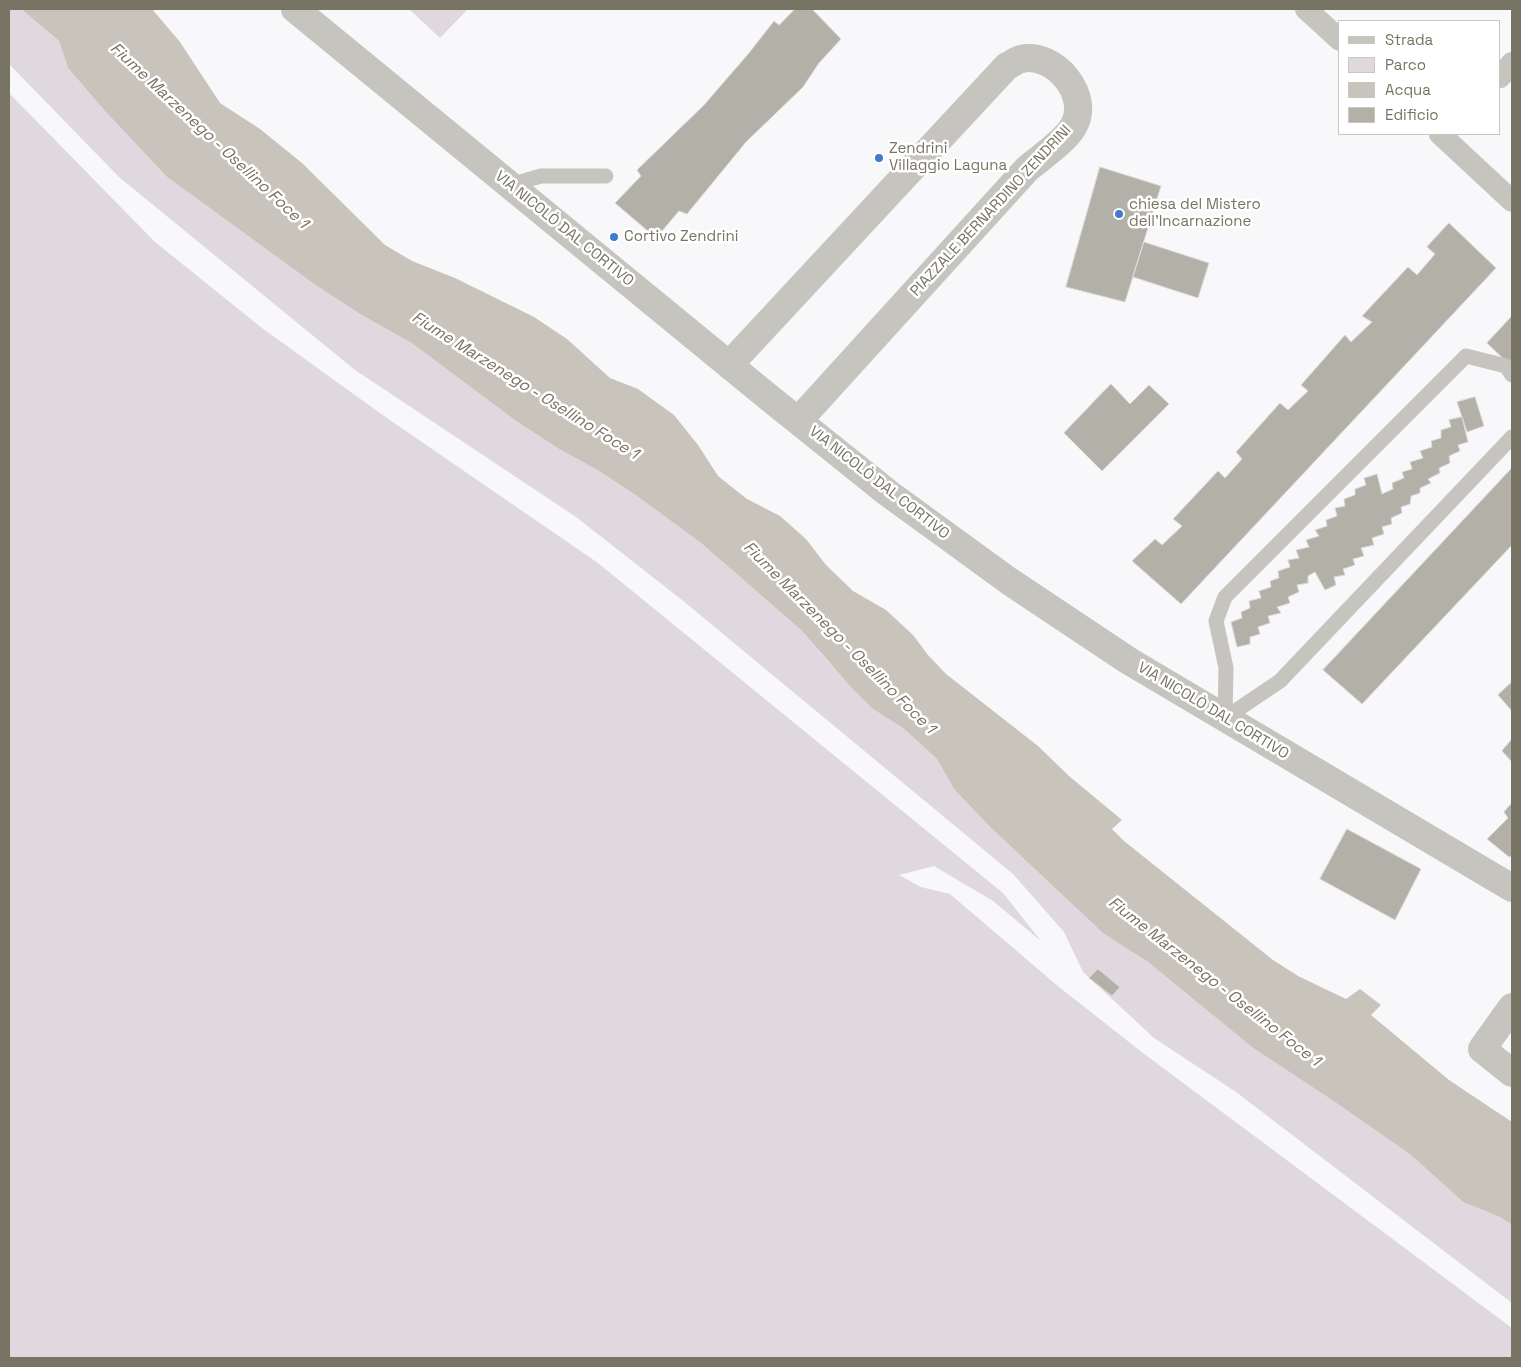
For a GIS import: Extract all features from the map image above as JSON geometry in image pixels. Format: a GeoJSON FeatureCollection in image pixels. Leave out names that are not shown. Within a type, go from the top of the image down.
{"type":"FeatureCollection","features":[{"type":"Feature","properties":{"kind":"street"},"geometry":{"type":"LineString","coordinates":[[1306,9],[1338,38]]}},
{"type":"Feature","properties":{"kind":"street","name":"VIA NICOLÒ DAL CORTIVO"},"geometry":{"type":"LineString","coordinates":[[300,11],[798,421],[888,493],[1009,581],[1129,661],[1512,888]]}},
{"type":"Feature","properties":{"kind":"street","name":"PIAZZALE BERNARDINO ZENDRINI"},"geometry":{"type":"LineString","coordinates":[[729,365],[1007,66],[1020,59],[1035,58],[1047,62],[1061,72],[1072,86],[1077,99],[1078,114],[1073,127],[1065,137],[1027,169],[798,421]]}},
{"type":"Feature","properties":{"kind":"street"},"geometry":{"type":"LineString","coordinates":[[1501,76],[1512,63]]}},
{"type":"Feature","properties":{"kind":"street"},"geometry":{"type":"LineString","coordinates":[[1444,135],[1512,201]]}},
{"type":"Feature","properties":{"kind":"street"},"geometry":{"type":"LineString","coordinates":[[1512,1007],[1482,1049],[1512,1073]]}},
{"type":"Feature","properties":{"kind":"lane"},"geometry":{"type":"LineString","coordinates":[[510,185],[541,176],[606,176]]}},
{"type":"Feature","properties":{"kind":"lane"},"geometry":{"type":"LineString","coordinates":[[1225,718],[1226,668],[1216,621],[1225,596],[1466,356],[1506,366],[1512,375]]}},
{"type":"Feature","properties":{"kind":"lane"},"geometry":{"type":"LineString","coordinates":[[1225,718],[1280,681],[1512,437]]}},
{"type":"Feature","properties":{"kind":"green space"},"geometry":{"type":"Polygon","coordinates":[[[9,9],[21,9],[59,41],[68,68],[104,110],[167,177],[314,284],[360,314],[413,344],[516,421],[637,496],[701,543],[801,630],[873,709],[903,728],[937,759],[954,789],[989,826],[1104,934],[1148,962],[1253,1048],[1411,1155],[1463,1202],[1500,1217],[1512,1225],[1512,1303],[1236,1092],[1154,1038],[1083,972],[1064,932],[1013,874],[682,600],[576,517],[355,370],[119,177],[9,64],[9,9]]]}},
{"type":"Feature","properties":{"kind":"green space"},"geometry":{"type":"Polygon","coordinates":[[[409,9],[468,9],[440,38],[409,9]]]}},
{"type":"Feature","properties":{"kind":"green space"},"geometry":{"type":"Polygon","coordinates":[[[9,93],[155,242],[262,328],[384,416],[598,563],[1003,893],[1041,941],[993,901],[934,866],[899,875],[921,887],[950,894],[1059,987],[1143,1053],[1512,1328],[1512,1358],[9,1358],[9,93]]]}},
{"type":"Feature","properties":{"kind":"water","name":"Fiume Marzenego - Osellino Foce 1"},"geometry":{"type":"Polygon","coordinates":[[[21,9],[152,9],[180,42],[220,103],[260,129],[302,163],[385,245],[412,261],[455,278],[534,317],[567,339],[610,378],[638,389],[674,415],[698,445],[718,476],[747,499],[780,516],[806,539],[826,565],[853,591],[886,610],[913,635],[946,674],[1038,746],[1069,776],[1122,820],[1112,829],[1124,841],[1273,960],[1298,976],[1346,999],[1360,989],[1381,1005],[1371,1015],[1449,1080],[1512,1122],[1512,1225],[1500,1217],[1463,1202],[1411,1155],[1253,1048],[1148,962],[1104,934],[989,826],[954,789],[937,759],[903,728],[873,709],[801,630],[701,543],[637,496],[516,421],[413,344],[360,314],[314,284],[167,177],[104,110],[68,68],[59,41],[21,9]]]}},
{"type":"Feature","properties":{"kind":"building"},"geometry":{"type":"Polygon","coordinates":[[[795,9],[812,9],[841,39],[819,63],[803,87],[746,142],[687,214],[679,211],[656,238],[615,203],[641,176],[637,170],[704,105],[774,21],[779,25],[795,9]]]}},
{"type":"Feature","properties":{"kind":"building","name":"chiesa del Mistero dell'Incarnazione"},"geometry":{"type":"Polygon","coordinates":[[[1100,167],[1161,186],[1125,302],[1066,287],[1100,167]]]}},
{"type":"Feature","properties":{"kind":"building"},"geometry":{"type":"Polygon","coordinates":[[[1449,223],[1496,268],[1181,604],[1132,561],[1155,539],[1162,545],[1182,526],[1173,519],[1218,471],[1225,478],[1242,459],[1236,452],[1280,403],[1288,410],[1308,391],[1301,385],[1345,335],[1351,342],[1372,322],[1362,316],[1408,267],[1417,275],[1435,254],[1427,247],[1449,223]]]}},
{"type":"Feature","properties":{"kind":"building"},"geometry":{"type":"Polygon","coordinates":[[[1144,242],[1209,263],[1198,298],[1133,277],[1144,242]]]}},
{"type":"Feature","properties":{"kind":"building"},"geometry":{"type":"Polygon","coordinates":[[[1512,316],[1512,367],[1487,343],[1512,316]]]}},
{"type":"Feature","properties":{"kind":"building"},"geometry":{"type":"Polygon","coordinates":[[[1111,384],[1130,404],[1149,385],[1169,404],[1102,471],[1064,433],[1111,384]]]}},
{"type":"Feature","properties":{"kind":"building"},"geometry":{"type":"Polygon","coordinates":[[[1475,397],[1484,426],[1467,432],[1457,402],[1475,397]]]}},
{"type":"Feature","properties":{"kind":"building"},"geometry":{"type":"Polygon","coordinates":[[[1462,417],[1468,442],[1458,445],[1460,451],[1449,456],[1450,463],[1439,468],[1440,473],[1428,479],[1431,483],[1420,488],[1420,493],[1411,496],[1410,504],[1401,507],[1402,513],[1391,518],[1392,524],[1382,527],[1384,534],[1372,538],[1374,545],[1361,548],[1364,556],[1353,559],[1355,565],[1343,569],[1345,575],[1334,577],[1336,585],[1325,590],[1315,572],[1308,576],[1308,583],[1297,585],[1299,592],[1288,597],[1290,603],[1277,607],[1281,613],[1268,616],[1270,623],[1258,627],[1260,634],[1250,637],[1250,644],[1237,647],[1231,622],[1242,618],[1241,612],[1250,608],[1249,601],[1261,598],[1259,591],[1271,587],[1270,581],[1279,578],[1278,571],[1290,567],[1288,560],[1299,558],[1296,550],[1309,547],[1306,540],[1319,536],[1315,530],[1327,526],[1326,520],[1337,516],[1335,508],[1345,506],[1344,499],[1355,495],[1355,489],[1366,485],[1364,478],[1377,474],[1382,494],[1393,489],[1392,483],[1404,478],[1402,472],[1412,469],[1410,462],[1423,458],[1420,451],[1432,447],[1431,441],[1441,438],[1441,430],[1451,427],[1449,420],[1462,417]]]}},
{"type":"Feature","properties":{"kind":"building"},"geometry":{"type":"Polygon","coordinates":[[[1512,468],[1512,545],[1362,704],[1323,670],[1512,468]]]}},
{"type":"Feature","properties":{"kind":"building"},"geometry":{"type":"Polygon","coordinates":[[[1512,682],[1512,711],[1498,695],[1512,682]]]}},
{"type":"Feature","properties":{"kind":"building"},"geometry":{"type":"Polygon","coordinates":[[[1512,739],[1512,762],[1502,751],[1512,739]]]}},
{"type":"Feature","properties":{"kind":"building"},"geometry":{"type":"Polygon","coordinates":[[[1512,803],[1512,856],[1509,857],[1487,839],[1508,818],[1504,812],[1512,803]]]}},
{"type":"Feature","properties":{"kind":"building"},"geometry":{"type":"Polygon","coordinates":[[[1347,829],[1421,869],[1395,920],[1320,879],[1347,829]]]}},
{"type":"Feature","properties":{"kind":"building"},"geometry":{"type":"Polygon","coordinates":[[[1098,969],[1120,987],[1112,996],[1089,978],[1098,969]]]}},
{"type":"Feature","properties":{"kind":"place","name":"Zendrini Villaggio Laguna"},"geometry":{"type":"Point","coordinates":[879,158]}},
{"type":"Feature","properties":{"kind":"place","name":"chiesa del Mistero dell'Incarnazione"},"geometry":{"type":"Point","coordinates":[1119,214]}},
{"type":"Feature","properties":{"kind":"place","name":"Cortivo Zendrini"},"geometry":{"type":"Point","coordinates":[614,237]}}]}
